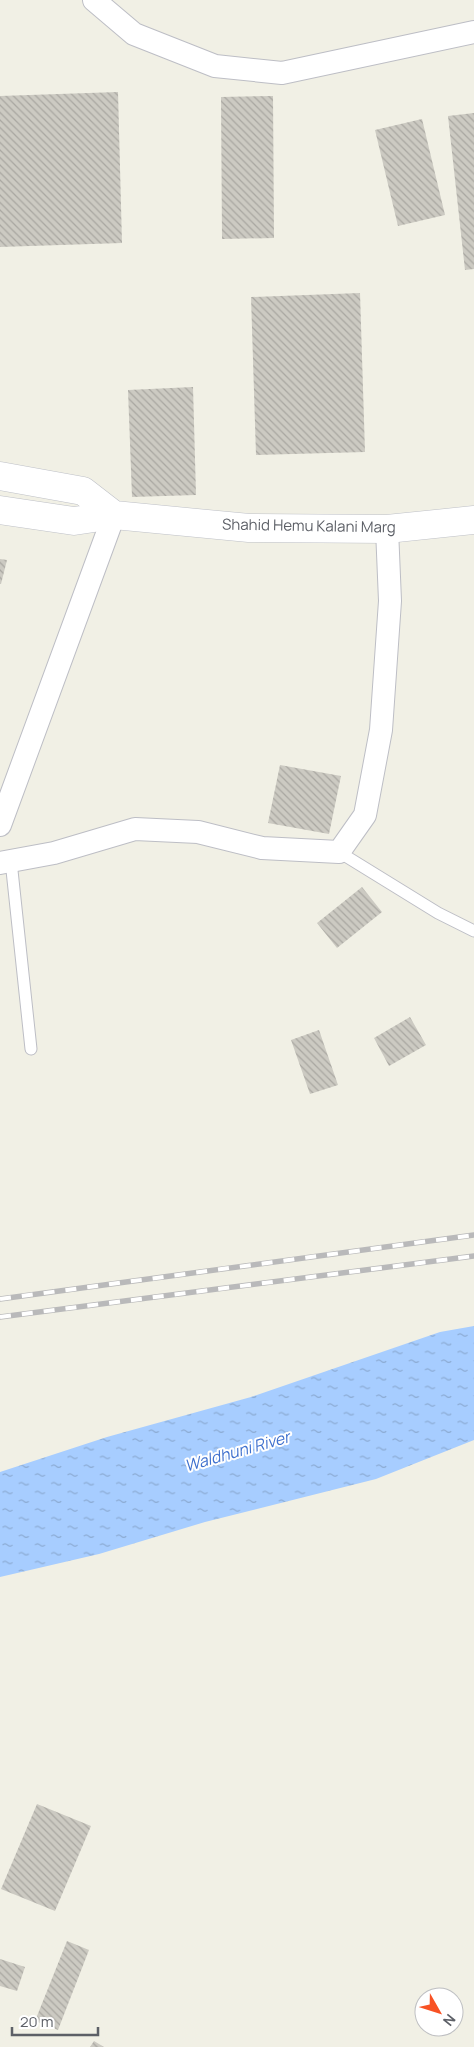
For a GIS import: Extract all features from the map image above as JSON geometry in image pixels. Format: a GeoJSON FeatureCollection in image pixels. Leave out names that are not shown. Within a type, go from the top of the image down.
{"type":"FeatureCollection","features":[{"type":"Feature","properties":{"kind":"main road"},"geometry":{"type":"LineString","coordinates":[[0,476],[83,491],[114,515]]}},
{"type":"Feature","properties":{"kind":"main road","name":"Shahid Hemu Kalani Marg"},"geometry":{"type":"LineString","coordinates":[[0,510],[74,521],[114,515],[249,528],[387,528],[474,520]]}},
{"type":"Feature","properties":{"kind":"street"},"geometry":{"type":"LineString","coordinates":[[94,0],[134,34],[215,66],[282,73],[474,32]]}},
{"type":"Feature","properties":{"kind":"street"},"geometry":{"type":"LineString","coordinates":[[0,825],[114,515]]}},
{"type":"Feature","properties":{"kind":"street"},"geometry":{"type":"LineString","coordinates":[[5,862],[54,853],[135,829],[198,832],[262,848],[339,852],[365,814],[381,730],[390,601],[387,528]]}},
{"type":"Feature","properties":{"kind":"lane"},"geometry":{"type":"LineString","coordinates":[[339,852],[438,913],[474,931]]}},
{"type":"Feature","properties":{"kind":"lane"},"geometry":{"type":"LineString","coordinates":[[5,862],[31,1049]]}},
{"type":"Feature","properties":{"kind":"water","name":"Waldhuni River"},"geometry":{"type":"Polygon","coordinates":[[[474,1326],[474,1440],[376,1479],[205,1522],[99,1554],[0,1577],[0,1472],[107,1437],[251,1397],[440,1332],[474,1326]]]}},
{"type":"Feature","properties":{"kind":"building"},"geometry":{"type":"Polygon","coordinates":[[[118,92],[122,243],[0,247],[0,96],[118,92]]]}},
{"type":"Feature","properties":{"kind":"building"},"geometry":{"type":"Polygon","coordinates":[[[273,96],[274,238],[222,239],[221,97],[273,96]]]}},
{"type":"Feature","properties":{"kind":"building"},"geometry":{"type":"Polygon","coordinates":[[[474,113],[474,269],[465,270],[448,116],[474,113]]]}},
{"type":"Feature","properties":{"kind":"building"},"geometry":{"type":"Polygon","coordinates":[[[422,119],[445,215],[398,226],[375,130],[422,119]]]}},
{"type":"Feature","properties":{"kind":"building"},"geometry":{"type":"Polygon","coordinates":[[[360,293],[365,452],[256,455],[251,297],[360,293]]]}},
{"type":"Feature","properties":{"kind":"building"},"geometry":{"type":"Polygon","coordinates":[[[193,387],[196,495],[132,497],[128,390],[193,387]]]}},
{"type":"Feature","properties":{"kind":"building"},"geometry":{"type":"Polygon","coordinates":[[[0,559],[7,560],[1,584],[0,584],[0,559]]]}},
{"type":"Feature","properties":{"kind":"building"},"geometry":{"type":"Polygon","coordinates":[[[280,765],[341,776],[329,834],[268,823],[280,765]]]}},
{"type":"Feature","properties":{"kind":"building"},"geometry":{"type":"Polygon","coordinates":[[[362,887],[382,912],[337,948],[317,923],[362,887]]]}},
{"type":"Feature","properties":{"kind":"building"},"geometry":{"type":"Polygon","coordinates":[[[410,1017],[426,1045],[389,1066],[374,1038],[410,1017]]]}},
{"type":"Feature","properties":{"kind":"building"},"geometry":{"type":"Polygon","coordinates":[[[319,1030],[338,1085],[310,1094],[291,1040],[319,1030]]]}},
{"type":"Feature","properties":{"kind":"building"},"geometry":{"type":"Polygon","coordinates":[[[37,1804],[91,1826],[55,1911],[1,1889],[37,1804]]]}},
{"type":"Feature","properties":{"kind":"building"},"geometry":{"type":"Polygon","coordinates":[[[67,1941],[89,1950],[58,2030],[35,2021],[67,1941]]]}},
{"type":"Feature","properties":{"kind":"building"},"geometry":{"type":"Polygon","coordinates":[[[0,1959],[25,1967],[17,1991],[0,1986],[0,1959]]]}},
{"type":"Feature","properties":{"kind":"building"},"geometry":{"type":"Polygon","coordinates":[[[94,2041],[104,2047],[90,2047],[94,2041]]]}},
{"type":"Feature","properties":{"kind":"railway"},"geometry":{"type":"LineString","coordinates":[[0,1299],[474,1235]]}},
{"type":"Feature","properties":{"kind":"railway"},"geometry":{"type":"LineString","coordinates":[[0,1317],[474,1256]]}}]}
